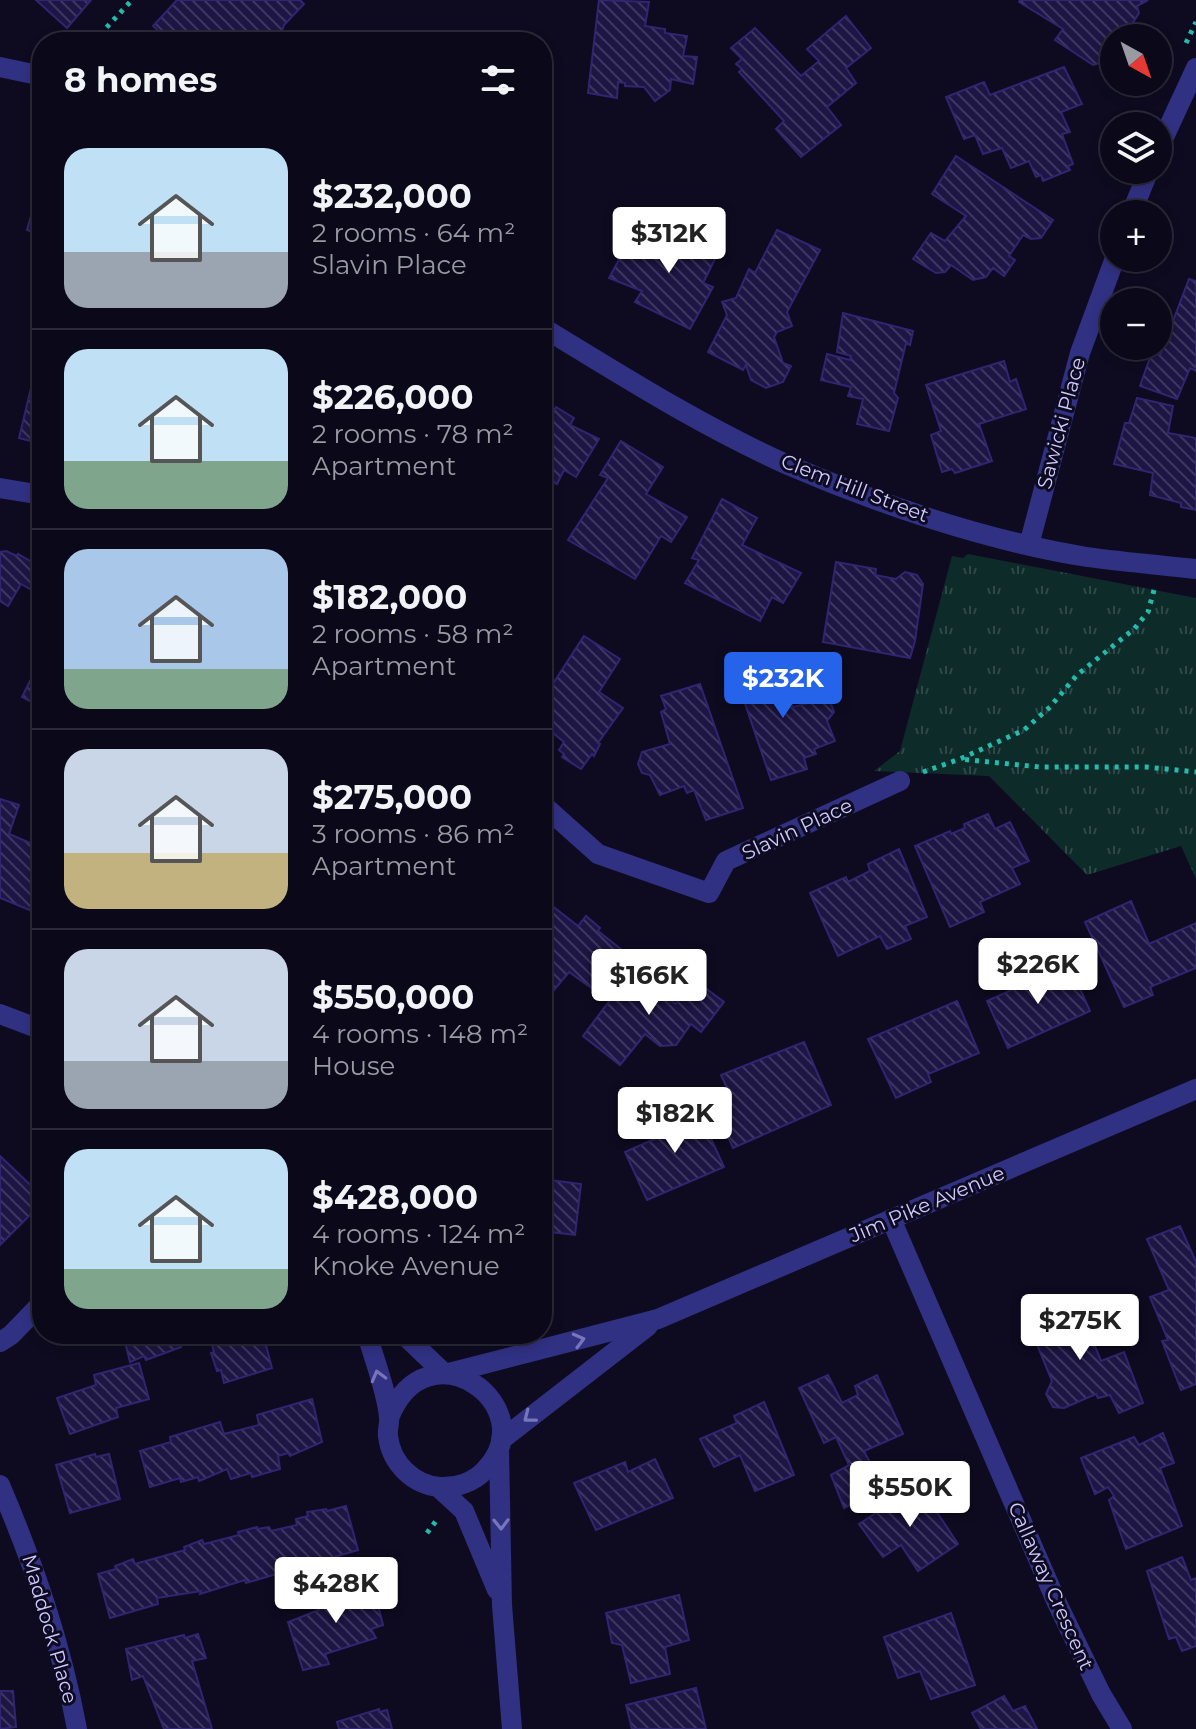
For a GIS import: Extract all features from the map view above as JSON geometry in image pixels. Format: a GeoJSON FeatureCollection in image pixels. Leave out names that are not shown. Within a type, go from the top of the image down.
{"type":"FeatureCollection","features":[{"type":"Feature","properties":{"kind":"street"},"geometry":{"type":"LineString","coordinates":[[0,67],[32,74]]}},
{"type":"Feature","properties":{"kind":"street"},"geometry":{"type":"LineString","coordinates":[[1172,120],[1196,68]]}},
{"type":"Feature","properties":{"kind":"street","name":"Sawicki Place"},"geometry":{"type":"LineString","coordinates":[[1029,545],[1080,353],[1110,272]]}},
{"type":"Feature","properties":{"kind":"street","name":"Clem Hill Street"},"geometry":{"type":"LineString","coordinates":[[552,333],[667,403],[785,463],[906,511],[1029,545],[1086,557],[1196,569]]}},
{"type":"Feature","properties":{"kind":"street"},"geometry":{"type":"LineString","coordinates":[[0,488],[32,493]]}},
{"type":"Feature","properties":{"kind":"street","name":"Slavin Place"},"geometry":{"type":"LineString","coordinates":[[552,813],[598,854],[709,893],[726,861],[900,781]]}},
{"type":"Feature","properties":{"kind":"street"},"geometry":{"type":"LineString","coordinates":[[0,1014],[32,1026]]}},
{"type":"Feature","properties":{"kind":"street","name":"Jim Pike Avenue"},"geometry":{"type":"LineString","coordinates":[[447,1374],[658,1319],[1196,1089]]}},
{"type":"Feature","properties":{"kind":"street","name":"Callaway Crescent"},"geometry":{"type":"LineString","coordinates":[[891,1219],[1057,1603],[1101,1694],[1122,1729]]}},
{"type":"Feature","properties":{"kind":"street"},"geometry":{"type":"LineString","coordinates":[[0,1342],[32,1313]]}},
{"type":"Feature","properties":{"kind":"street","name":"Jim Pike Avenue"},"geometry":{"type":"LineString","coordinates":[[500,1443],[658,1319]]}},
{"type":"Feature","properties":{"kind":"street"},"geometry":{"type":"LineString","coordinates":[[370,1344],[389,1418]]}},
{"type":"Feature","properties":{"kind":"street"},"geometry":{"type":"LineString","coordinates":[[414,1344],[447,1374]]}},
{"type":"Feature","properties":{"kind":"street"},"geometry":{"type":"LineString","coordinates":[[500,1443],[486,1469],[476,1478],[451,1487],[438,1487],[409,1475],[398,1463],[391,1449],[389,1418],[396,1400],[409,1386],[426,1377],[447,1374],[465,1377],[478,1384],[490,1396],[499,1417],[500,1443],[502,1605],[512,1729]]}},
{"type":"Feature","properties":{"kind":"street","name":"Maddock Place"},"geometry":{"type":"LineString","coordinates":[[0,1485],[32,1559],[69,1685],[77,1729]]}},
{"type":"Feature","properties":{"kind":"street"},"geometry":{"type":"LineString","coordinates":[[438,1487],[464,1511],[502,1605]]}},
{"type":"Feature","properties":{"kind":"path"},"geometry":{"type":"LineString","coordinates":[[102,32],[132,0]]}},
{"type":"Feature","properties":{"kind":"path"},"geometry":{"type":"LineString","coordinates":[[900,781],[960,759],[1024,730],[1050,707],[1077,675],[1134,629],[1148,612],[1157,565]]}},
{"type":"Feature","properties":{"kind":"path"},"geometry":{"type":"LineString","coordinates":[[960,759],[1040,767],[1146,767],[1196,772]]}},
{"type":"Feature","properties":{"kind":"green space"},"geometry":{"type":"Polygon","coordinates":[[[968,554],[1196,598],[1196,879],[1181,846],[1087,875],[989,776],[874,771],[900,751],[952,556],[963,558],[968,554]]]}},
{"type":"Feature","properties":{"kind":"building"},"geometry":{"type":"Polygon","coordinates":[[[36,0],[91,0],[67,28],[36,0]]]}},
{"type":"Feature","properties":{"kind":"building"},"geometry":{"type":"Polygon","coordinates":[[[177,0],[300,0],[304,4],[284,25],[282,32],[159,32],[153,26],[177,0]]]}},
{"type":"Feature","properties":{"kind":"building"},"geometry":{"type":"Polygon","coordinates":[[[599,0],[649,2],[645,26],[687,36],[683,56],[697,57],[693,84],[671,79],[670,90],[655,101],[644,87],[625,86],[625,83],[618,82],[617,98],[588,93],[599,0]]]}},
{"type":"Feature","properties":{"kind":"building"},"geometry":{"type":"Polygon","coordinates":[[[1148,0],[1137,6],[1139,13],[1132,24],[1100,24],[1100,63],[1093,65],[1055,40],[1063,29],[1019,2],[1148,0]]]}},
{"type":"Feature","properties":{"kind":"building"},"geometry":{"type":"Polygon","coordinates":[[[846,16],[871,48],[846,68],[856,83],[827,107],[841,125],[801,157],[776,129],[784,121],[739,72],[742,69],[736,64],[742,59],[731,48],[755,28],[801,76],[819,61],[807,49],[846,16]]]}},
{"type":"Feature","properties":{"kind":"building"},"geometry":{"type":"Polygon","coordinates":[[[1064,67],[1082,104],[1061,112],[1070,132],[1062,134],[1073,164],[1068,166],[1070,170],[1043,181],[1041,175],[1036,177],[1029,161],[1011,168],[1002,148],[983,154],[975,135],[964,139],[946,97],[984,82],[990,95],[1064,67]]]}},
{"type":"Feature","properties":{"kind":"building"},"geometry":{"type":"Polygon","coordinates":[[[956,156],[1053,220],[1041,238],[1031,239],[1023,235],[1009,256],[1015,260],[1004,276],[993,268],[986,277],[973,280],[951,265],[945,272],[936,273],[913,259],[931,233],[945,241],[966,216],[932,194],[956,156]]]}},
{"type":"Feature","properties":{"kind":"building"},"geometry":{"type":"Polygon","coordinates":[[[32,213],[32,232],[27,230],[32,213]]]}},
{"type":"Feature","properties":{"kind":"building"},"geometry":{"type":"Polygon","coordinates":[[[664,223],[719,251],[703,283],[713,287],[690,329],[635,302],[642,291],[609,278],[627,245],[646,255],[664,223]]]}},
{"type":"Feature","properties":{"kind":"building"},"geometry":{"type":"Polygon","coordinates":[[[777,230],[820,250],[787,312],[792,326],[777,332],[774,337],[783,363],[791,366],[783,382],[766,388],[751,380],[746,365],[743,370],[708,352],[727,315],[722,302],[736,298],[749,269],[755,273],[777,230]]]}},
{"type":"Feature","properties":{"kind":"building"},"geometry":{"type":"Polygon","coordinates":[[[1189,279],[1196,281],[1196,371],[1190,368],[1177,399],[1140,386],[1149,360],[1172,360],[1172,324],[1189,279]]]}},
{"type":"Feature","properties":{"kind":"building"},"geometry":{"type":"Polygon","coordinates":[[[843,313],[913,331],[910,345],[906,343],[894,393],[898,398],[889,431],[857,424],[863,399],[848,396],[851,387],[821,380],[827,354],[850,360],[851,356],[837,352],[843,313]]]}},
{"type":"Feature","properties":{"kind":"building"},"geometry":{"type":"Polygon","coordinates":[[[1004,361],[1010,382],[1016,379],[1026,409],[979,424],[992,461],[955,473],[952,469],[942,472],[931,435],[941,431],[926,385],[1004,361]]]}},
{"type":"Feature","properties":{"kind":"building"},"geometry":{"type":"Polygon","coordinates":[[[32,384],[32,441],[19,438],[32,384]]]}},
{"type":"Feature","properties":{"kind":"building"},"geometry":{"type":"Polygon","coordinates":[[[1137,398],[1173,406],[1168,433],[1196,438],[1196,510],[1150,495],[1153,473],[1114,464],[1125,423],[1129,423],[1137,398]]]}},
{"type":"Feature","properties":{"kind":"building"},"geometry":{"type":"Polygon","coordinates":[[[556,407],[574,418],[570,425],[599,439],[576,477],[564,470],[557,484],[552,481],[552,413],[556,407]]]}},
{"type":"Feature","properties":{"kind":"building"},"geometry":{"type":"Polygon","coordinates":[[[621,441],[663,467],[646,494],[687,517],[671,542],[661,536],[635,579],[568,540],[608,478],[600,475],[621,441]]]}},
{"type":"Feature","properties":{"kind":"building"},"geometry":{"type":"Polygon","coordinates":[[[722,499],[757,518],[742,545],[801,573],[783,603],[772,597],[760,621],[685,583],[699,560],[692,558],[722,499]]]}},
{"type":"Feature","properties":{"kind":"building"},"geometry":{"type":"Polygon","coordinates":[[[0,552],[18,554],[32,562],[32,586],[30,589],[21,584],[8,606],[0,601],[0,552]]]}},
{"type":"Feature","properties":{"kind":"building"},"geometry":{"type":"Polygon","coordinates":[[[836,562],[876,569],[875,575],[896,579],[905,572],[917,575],[923,584],[910,658],[823,642],[836,562]]]}},
{"type":"Feature","properties":{"kind":"building"},"geometry":{"type":"Polygon","coordinates":[[[584,636],[620,659],[599,692],[623,708],[598,743],[594,756],[592,754],[581,769],[562,757],[564,754],[559,750],[564,742],[552,732],[552,681],[554,682],[584,636]]]}},
{"type":"Feature","properties":{"kind":"building"},"geometry":{"type":"Polygon","coordinates":[[[777,659],[793,707],[823,699],[831,704],[834,712],[827,721],[835,741],[814,749],[816,754],[804,758],[807,769],[771,780],[735,674],[777,659]]]}},
{"type":"Feature","properties":{"kind":"building"},"geometry":{"type":"Polygon","coordinates":[[[32,677],[32,702],[22,697],[32,677]]]}},
{"type":"Feature","properties":{"kind":"building"},"geometry":{"type":"Polygon","coordinates":[[[700,684],[743,808],[706,820],[694,790],[687,793],[684,786],[660,795],[650,775],[642,773],[638,764],[642,752],[670,744],[661,712],[666,709],[661,696],[700,684]]]}},
{"type":"Feature","properties":{"kind":"building"},"geometry":{"type":"Polygon","coordinates":[[[0,799],[19,805],[9,834],[32,844],[32,911],[0,898],[0,799]]]}},
{"type":"Feature","properties":{"kind":"building"},"geometry":{"type":"Polygon","coordinates":[[[988,814],[995,829],[1010,822],[1029,861],[1012,868],[1020,884],[980,902],[984,912],[950,927],[915,846],[965,828],[964,824],[988,814]]]}},
{"type":"Feature","properties":{"kind":"building"},"geometry":{"type":"Polygon","coordinates":[[[899,849],[927,917],[905,926],[911,939],[887,949],[880,936],[838,956],[810,893],[846,877],[848,882],[870,871],[868,864],[899,849]]]}},
{"type":"Feature","properties":{"kind":"building"},"geometry":{"type":"Polygon","coordinates":[[[1131,901],[1149,944],[1196,923],[1196,968],[1150,987],[1153,995],[1124,1007],[1085,922],[1131,901]]]}},
{"type":"Feature","properties":{"kind":"building"},"geometry":{"type":"Polygon","coordinates":[[[552,906],[578,926],[586,916],[600,928],[598,931],[622,950],[593,989],[569,972],[552,992],[552,906]]]}},
{"type":"Feature","properties":{"kind":"building"},"geometry":{"type":"Polygon","coordinates":[[[1069,964],[1090,1011],[1008,1048],[987,1001],[1069,964]]]}},
{"type":"Feature","properties":{"kind":"building"},"geometry":{"type":"Polygon","coordinates":[[[632,971],[663,991],[662,994],[676,1004],[692,978],[724,1002],[701,1032],[691,1024],[676,1045],[660,1046],[645,1034],[620,1065],[583,1036],[632,971]]]}},
{"type":"Feature","properties":{"kind":"building"},"geometry":{"type":"Polygon","coordinates":[[[957,1001],[979,1053],[928,1074],[931,1082],[896,1098],[868,1039],[957,1001]]]}},
{"type":"Feature","properties":{"kind":"building"},"geometry":{"type":"Polygon","coordinates":[[[804,1042],[831,1105],[733,1148],[710,1096],[727,1088],[721,1075],[804,1042]]]}},
{"type":"Feature","properties":{"kind":"building"},"geometry":{"type":"Polygon","coordinates":[[[696,1106],[724,1167],[647,1200],[625,1152],[666,1134],[659,1120],[696,1106]]]}},
{"type":"Feature","properties":{"kind":"building"},"geometry":{"type":"Polygon","coordinates":[[[0,1156],[32,1186],[32,1213],[0,1245],[0,1156]]]}},
{"type":"Feature","properties":{"kind":"building"},"geometry":{"type":"Polygon","coordinates":[[[552,1180],[581,1184],[575,1235],[552,1232],[552,1180]]]}},
{"type":"Feature","properties":{"kind":"building"},"geometry":{"type":"Polygon","coordinates":[[[1180,1226],[1196,1262],[1196,1384],[1181,1390],[1162,1341],[1168,1340],[1150,1297],[1169,1290],[1147,1239],[1180,1226]]]}},
{"type":"Feature","properties":{"kind":"building"},"geometry":{"type":"Polygon","coordinates":[[[1075,1298],[1101,1361],[1124,1352],[1143,1403],[1119,1413],[1110,1395],[1098,1398],[1096,1394],[1064,1408],[1053,1407],[1046,1394],[1052,1381],[1029,1325],[1034,1322],[1033,1319],[1075,1298]]]}},
{"type":"Feature","properties":{"kind":"building"},"geometry":{"type":"Polygon","coordinates":[[[126,1344],[180,1344],[181,1347],[146,1360],[144,1356],[130,1362],[126,1344]]]}},
{"type":"Feature","properties":{"kind":"building"},"geometry":{"type":"Polygon","coordinates":[[[212,1344],[266,1344],[272,1368],[224,1383],[221,1370],[217,1371],[211,1353],[214,1352],[212,1344]]]}},
{"type":"Feature","properties":{"kind":"building"},"geometry":{"type":"Polygon","coordinates":[[[139,1363],[149,1399],[116,1408],[118,1417],[70,1434],[57,1398],[96,1385],[94,1375],[139,1363]]]}},
{"type":"Feature","properties":{"kind":"building"},"geometry":{"type":"Polygon","coordinates":[[[828,1375],[842,1403],[858,1395],[855,1386],[877,1375],[903,1434],[864,1451],[884,1490],[844,1508],[831,1475],[849,1465],[836,1437],[824,1443],[799,1388],[828,1375]]]}},
{"type":"Feature","properties":{"kind":"building"},"geometry":{"type":"Polygon","coordinates":[[[312,1399],[322,1442],[290,1456],[288,1453],[278,1456],[280,1469],[231,1479],[227,1469],[199,1481],[198,1477],[181,1482],[180,1478],[150,1487],[140,1451],[171,1442],[170,1437],[220,1422],[224,1434],[259,1425],[257,1415],[312,1399]]]}},
{"type":"Feature","properties":{"kind":"building"},"geometry":{"type":"Polygon","coordinates":[[[764,1402],[794,1475],[755,1491],[740,1455],[714,1467],[700,1439],[737,1423],[734,1416],[764,1402]]]}},
{"type":"Feature","properties":{"kind":"building"},"geometry":{"type":"Polygon","coordinates":[[[1163,1433],[1174,1463],[1160,1468],[1182,1526],[1126,1549],[1109,1500],[1114,1496],[1108,1487],[1095,1494],[1081,1458],[1134,1437],[1139,1445],[1163,1433]]]}},
{"type":"Feature","properties":{"kind":"building"},"geometry":{"type":"Polygon","coordinates":[[[95,1454],[96,1457],[109,1454],[120,1499],[70,1513],[56,1465],[95,1454]]]}},
{"type":"Feature","properties":{"kind":"building"},"geometry":{"type":"Polygon","coordinates":[[[655,1459],[673,1498],[596,1530],[574,1483],[625,1462],[628,1472],[655,1459]]]}},
{"type":"Feature","properties":{"kind":"building"},"geometry":{"type":"Polygon","coordinates":[[[919,1485],[958,1544],[918,1571],[901,1545],[883,1557],[859,1524],[919,1485]]]}},
{"type":"Feature","properties":{"kind":"building"},"geometry":{"type":"Polygon","coordinates":[[[346,1506],[358,1550],[200,1594],[201,1591],[157,1598],[158,1604],[110,1618],[98,1574],[116,1569],[115,1566],[133,1559],[135,1564],[185,1550],[184,1547],[202,1540],[204,1544],[257,1527],[269,1527],[271,1531],[297,1525],[296,1519],[308,1516],[307,1512],[346,1506]]]}},
{"type":"Feature","properties":{"kind":"building"},"geometry":{"type":"Polygon","coordinates":[[[1182,1557],[1191,1580],[1196,1578],[1196,1646],[1182,1651],[1176,1637],[1169,1639],[1147,1571],[1182,1557]]]}},
{"type":"Feature","properties":{"kind":"building"},"geometry":{"type":"Polygon","coordinates":[[[373,1584],[383,1625],[371,1629],[376,1638],[325,1654],[329,1664],[303,1670],[288,1622],[319,1610],[316,1600],[373,1584]]]}},
{"type":"Feature","properties":{"kind":"building"},"geometry":{"type":"Polygon","coordinates":[[[679,1595],[689,1640],[665,1647],[670,1674],[631,1683],[622,1645],[612,1643],[606,1613],[679,1595]]]}},
{"type":"Feature","properties":{"kind":"building"},"geometry":{"type":"Polygon","coordinates":[[[951,1613],[975,1685],[931,1699],[920,1671],[898,1678],[884,1637],[951,1613]]]}},
{"type":"Feature","properties":{"kind":"building"},"geometry":{"type":"Polygon","coordinates":[[[198,1634],[206,1658],[192,1661],[212,1729],[164,1729],[143,1676],[132,1680],[126,1649],[198,1634]]]}},
{"type":"Feature","properties":{"kind":"building"},"geometry":{"type":"Polygon","coordinates":[[[696,1688],[706,1729],[632,1729],[626,1705],[696,1688]]]}},
{"type":"Feature","properties":{"kind":"building"},"geometry":{"type":"Polygon","coordinates":[[[0,1691],[13,1691],[16,1727],[0,1729],[0,1691]]]}},
{"type":"Feature","properties":{"kind":"building"},"geometry":{"type":"Polygon","coordinates":[[[1004,1696],[1013,1711],[1025,1706],[1037,1729],[981,1729],[972,1713],[1004,1696]]]}},
{"type":"Feature","properties":{"kind":"building"},"geometry":{"type":"Polygon","coordinates":[[[379,1709],[379,1712],[387,1710],[392,1729],[339,1729],[337,1722],[379,1709]]]}}]}
